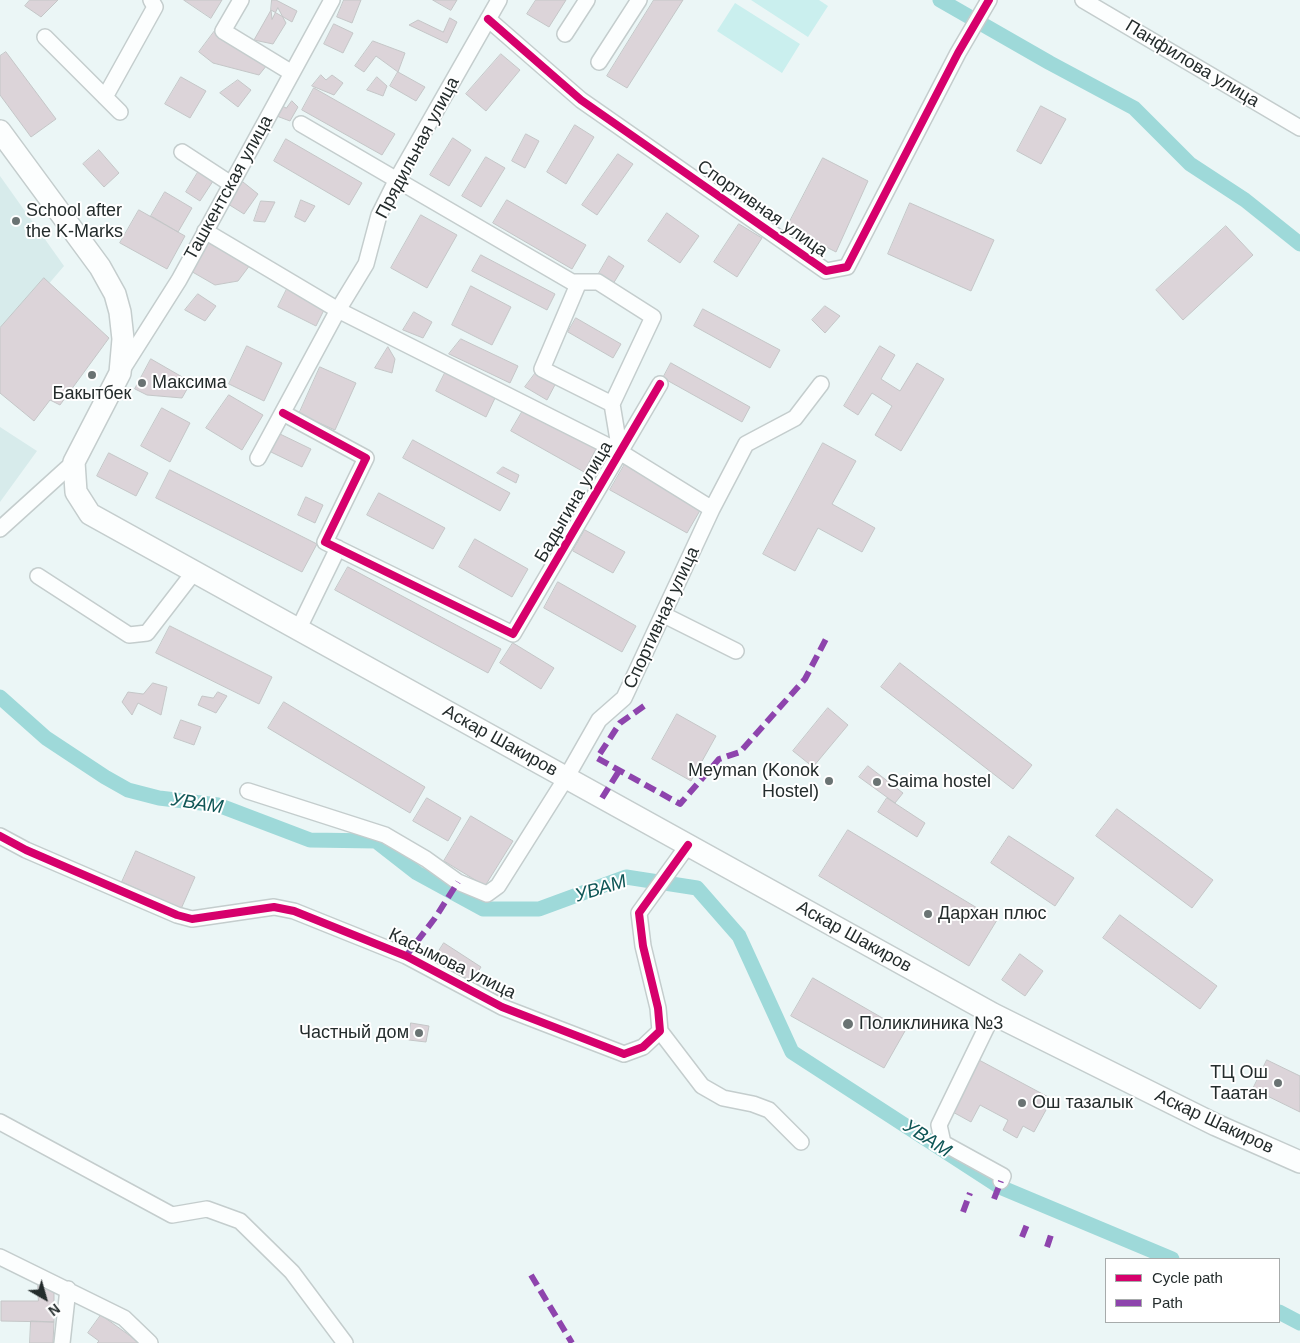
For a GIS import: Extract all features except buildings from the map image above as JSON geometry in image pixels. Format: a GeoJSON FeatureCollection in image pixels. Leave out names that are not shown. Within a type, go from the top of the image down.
{"type":"FeatureCollection","features":[{"type":"Feature","properties":{"kind":"main road"},"geometry":{"type":"LineString","coordinates":[[0,131],[100,267],[115,294],[120,312],[123,339],[120,373],[74,462]]}},
{"type":"Feature","properties":{"kind":"main road","name":"Аскар Шакиров"},"geometry":{"type":"LineString","coordinates":[[74,462],[76,492],[90,514],[993,1014],[1216,1125],[1300,1162]]}},
{"type":"Feature","properties":{"kind":"street"},"geometry":{"type":"LineString","coordinates":[[105,97],[155,7],[151,0]]}},
{"type":"Feature","properties":{"kind":"street"},"geometry":{"type":"LineString","coordinates":[[241,0],[223,31],[292,73]]}},
{"type":"Feature","properties":{"kind":"street","name":"Ташкентская улица"},"geometry":{"type":"LineString","coordinates":[[120,373],[179,280],[332,0]]}},
{"type":"Feature","properties":{"kind":"street","name":"Прядильная улица"},"geometry":{"type":"LineString","coordinates":[[258,458],[338,310],[366,264],[379,215],[397,180],[500,0]]}},
{"type":"Feature","properties":{"kind":"street"},"geometry":{"type":"LineString","coordinates":[[565,34],[587,0]]}},
{"type":"Feature","properties":{"kind":"street"},"geometry":{"type":"LineString","coordinates":[[600,62],[639,0]]}},
{"type":"Feature","properties":{"kind":"street","name":"Панфилова улица"},"geometry":{"type":"LineString","coordinates":[[1083,0],[1300,128]]}},
{"type":"Feature","properties":{"kind":"street","name":"Спортивная улица"},"geometry":{"type":"LineString","coordinates":[[488,19],[581,100],[826,271],[847,267],[965,41],[988,2]]}},
{"type":"Feature","properties":{"kind":"street"},"geometry":{"type":"LineString","coordinates":[[45,38],[120,112]]}},
{"type":"Feature","properties":{"kind":"street"},"geometry":{"type":"LineString","coordinates":[[301,124],[572,282],[598,282],[653,316],[612,404],[620,452]]}},
{"type":"Feature","properties":{"kind":"street"},"geometry":{"type":"LineString","coordinates":[[182,152],[231,184]]}},
{"type":"Feature","properties":{"kind":"street","name":"Бадыгина улица"},"geometry":{"type":"LineString","coordinates":[[205,231],[338,310],[620,452],[712,509]]}},
{"type":"Feature","properties":{"kind":"street"},"geometry":{"type":"LineString","coordinates":[[579,282],[542,369],[612,404]]}},
{"type":"Feature","properties":{"kind":"street","name":"Бадыгина улица"},"geometry":{"type":"LineString","coordinates":[[338,548],[513,634],[660,384]]}},
{"type":"Feature","properties":{"kind":"street","name":"Спортивная улица"},"geometry":{"type":"LineString","coordinates":[[248,791],[385,836],[426,859],[458,882],[487,894],[498,886],[566,778],[599,720],[624,698],[712,509],[746,444],[795,418],[821,384]]}},
{"type":"Feature","properties":{"kind":"street"},"geometry":{"type":"LineString","coordinates":[[283,413],[366,458],[325,542],[338,548],[298,630]]}},
{"type":"Feature","properties":{"kind":"street"},"geometry":{"type":"LineString","coordinates":[[0,529],[74,462]]}},
{"type":"Feature","properties":{"kind":"street"},"geometry":{"type":"LineString","coordinates":[[38,576],[129,635],[147,633],[194,572]]}},
{"type":"Feature","properties":{"kind":"street"},"geometry":{"type":"LineString","coordinates":[[664,615],[736,650]]}},
{"type":"Feature","properties":{"kind":"street","name":"Касымова улица"},"geometry":{"type":"LineString","coordinates":[[0,836],[26,850],[177,915],[192,919],[274,907],[294,911],[406,956],[502,1007],[624,1054],[643,1047],[660,1031]]}},
{"type":"Feature","properties":{"kind":"street"},"geometry":{"type":"LineString","coordinates":[[688,845],[639,913],[643,946],[658,1008],[660,1031],[702,1086],[723,1098],[753,1104],[769,1110],[801,1142]]}},
{"type":"Feature","properties":{"kind":"street"},"geometry":{"type":"LineString","coordinates":[[993,1014],[939,1125],[943,1143],[1003,1176],[1001,1181]]}},
{"type":"Feature","properties":{"kind":"street"},"geometry":{"type":"LineString","coordinates":[[0,1122],[172,1214],[207,1209],[240,1222],[292,1272],[344,1343]]}},
{"type":"Feature","properties":{"kind":"street"},"geometry":{"type":"LineString","coordinates":[[0,1257],[124,1318],[150,1343]]}},
{"type":"Feature","properties":{"kind":"street"},"geometry":{"type":"LineString","coordinates":[[62,1343],[68,1290]]}},
{"type":"Feature","properties":{"kind":"shaded area"},"geometry":{"type":"Polygon","coordinates":[[[751,0],[819,0],[828,6],[808,37],[751,0]]]}},
{"type":"Feature","properties":{"kind":"shaded area"},"geometry":{"type":"Polygon","coordinates":[[[735,3],[800,44],[782,73],[717,31],[735,3]]]}},
{"type":"Feature","properties":{"kind":"shaded area","name":"School after the K-Marks"},"geometry":{"type":"Polygon","coordinates":[[[0,176],[64,266],[0,341],[0,176]]]}},
{"type":"Feature","properties":{"kind":"shaded area"},"geometry":{"type":"Polygon","coordinates":[[[0,427],[37,451],[0,502],[0,427]]]}},
{"type":"Feature","properties":{"kind":"waterway"},"geometry":{"type":"LineString","coordinates":[[940,0],[1050,63],[1134,108],[1190,164],[1245,200],[1300,244]]}},
{"type":"Feature","properties":{"kind":"waterway","name":"УВАМ"},"geometry":{"type":"LineString","coordinates":[[0,697],[46,738],[128,790],[159,798],[218,805],[310,840],[376,841],[417,873],[483,909],[539,909],[626,877],[697,888],[739,936],[792,1052],[1000,1187],[1170,1258]]}},
{"type":"Feature","properties":{"kind":"waterway","name":"УВАМ"},"geometry":{"type":"LineString","coordinates":[[1280,1313],[1300,1323]]}},
{"type":"Feature","properties":{"kind":"marked path"},"geometry":{"type":"LineString","coordinates":[[644,706],[620,723],[597,758],[680,804],[719,759],[740,752],[805,679],[826,639]]}},
{"type":"Feature","properties":{"kind":"marked path"},"geometry":{"type":"LineString","coordinates":[[602,798],[619,771]]}},
{"type":"Feature","properties":{"kind":"marked path"},"geometry":{"type":"LineString","coordinates":[[406,956],[435,918],[458,882]]}},
{"type":"Feature","properties":{"kind":"marked path"},"geometry":{"type":"LineString","coordinates":[[994,1199],[1001,1181]]}},
{"type":"Feature","properties":{"kind":"marked path"},"geometry":{"type":"LineString","coordinates":[[963,1212],[970,1193]]}},
{"type":"Feature","properties":{"kind":"marked path"},"geometry":{"type":"LineString","coordinates":[[1022,1237],[1028,1222]]}},
{"type":"Feature","properties":{"kind":"marked path"},"geometry":{"type":"LineString","coordinates":[[1047,1247],[1052,1232]]}},
{"type":"Feature","properties":{"kind":"marked path"},"geometry":{"type":"LineString","coordinates":[[531,1275],[572,1343]]}},
{"type":"Feature","properties":{"kind":"cycle path"},"geometry":{"type":"LineString","coordinates":[[488,19],[581,100],[826,271],[847,267],[958,53],[989,0]]}},
{"type":"Feature","properties":{"kind":"cycle path"},"geometry":{"type":"LineString","coordinates":[[283,413],[366,458],[325,542],[513,634],[660,384]]}},
{"type":"Feature","properties":{"kind":"cycle path"},"geometry":{"type":"LineString","coordinates":[[0,836],[26,850],[177,915],[192,919],[274,907],[294,911],[406,956],[502,1007],[624,1054],[643,1047],[660,1031],[658,1008],[643,946],[639,913],[688,845]]}},
{"type":"Feature","properties":{"kind":"place","name":"School after the K-Marks"},"geometry":{"type":"Point","coordinates":[16,221]}},
{"type":"Feature","properties":{"kind":"place","name":"Бакытбек"},"geometry":{"type":"Point","coordinates":[92,375]}},
{"type":"Feature","properties":{"kind":"place","name":"Максима"},"geometry":{"type":"Point","coordinates":[142,383]}},
{"type":"Feature","properties":{"kind":"place","name":"Meyman (Konok Hostel)"},"geometry":{"type":"Point","coordinates":[829,781]}},
{"type":"Feature","properties":{"kind":"place","name":"Saima hostel"},"geometry":{"type":"Point","coordinates":[877,782]}},
{"type":"Feature","properties":{"kind":"place","name":"Дархан плюс"},"geometry":{"type":"Point","coordinates":[928,914]}},
{"type":"Feature","properties":{"kind":"place","name":"Поликлиника №3"},"geometry":{"type":"Point","coordinates":[848,1024]}},
{"type":"Feature","properties":{"kind":"place","name":"Частный дом"},"geometry":{"type":"Point","coordinates":[419,1033]}},
{"type":"Feature","properties":{"kind":"place","name":"ТЦ Ош Таатан"},"geometry":{"type":"Point","coordinates":[1278,1083]}},
{"type":"Feature","properties":{"kind":"place","name":"Ош тазалык"},"geometry":{"type":"Point","coordinates":[1022,1103]}}]}
